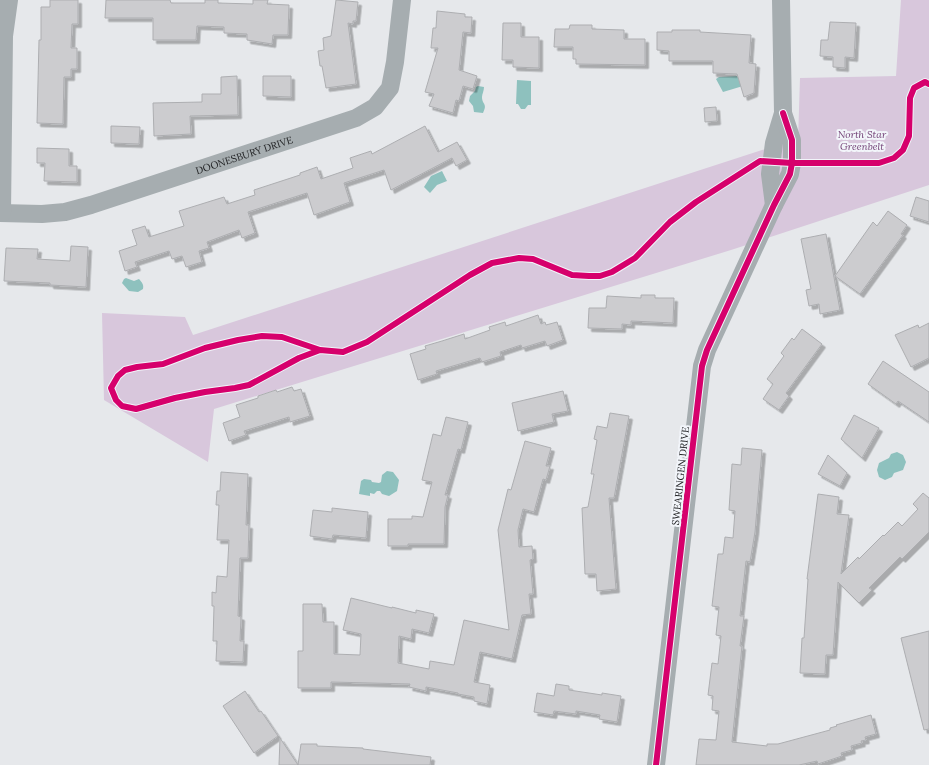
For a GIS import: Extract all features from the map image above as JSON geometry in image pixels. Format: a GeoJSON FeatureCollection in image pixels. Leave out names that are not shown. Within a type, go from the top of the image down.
{"type":"FeatureCollection","features":[{"type":"Feature","properties":{"kind":"street"},"geometry":{"type":"LineString","coordinates":[[1,213],[4,36],[9,0]]}},
{"type":"Feature","properties":{"kind":"street","name":"DOONESBURY DRIVE"},"geometry":{"type":"LineString","coordinates":[[1,213],[42,214],[65,212],[91,206],[356,118],[375,107],[390,88],[395,62],[402,0]]}},
{"type":"Feature","properties":{"kind":"street","name":"SWEARINGEN DRIVE"},"geometry":{"type":"LineString","coordinates":[[656,765],[702,366],[707,350],[774,204],[770,174],[774,143],[783,113],[781,0]]}},
{"type":"Feature","properties":{"kind":"green space","name":"North Star Greenbelt"},"geometry":{"type":"Polygon","coordinates":[[[901,0],[929,0],[929,185],[731,250],[214,409],[208,462],[104,400],[102,313],[185,317],[193,335],[762,150],[798,141],[800,78],[896,76],[901,0]]]}},
{"type":"Feature","properties":{"kind":"water"},"geometry":{"type":"Polygon","coordinates":[[[740,76],[743,86],[723,92],[716,79],[719,77],[740,76]]]}},
{"type":"Feature","properties":{"kind":"water"},"geometry":{"type":"Polygon","coordinates":[[[517,80],[531,81],[531,105],[528,105],[525,109],[521,109],[518,104],[516,104],[517,80]]]}},
{"type":"Feature","properties":{"kind":"water"},"geometry":{"type":"Polygon","coordinates":[[[478,86],[484,87],[482,100],[485,107],[483,113],[474,112],[473,106],[469,101],[470,96],[478,86]]]}},
{"type":"Feature","properties":{"kind":"water"},"geometry":{"type":"Polygon","coordinates":[[[442,171],[447,181],[437,185],[430,193],[424,187],[431,176],[442,171]]]}},
{"type":"Feature","properties":{"kind":"water"},"geometry":{"type":"Polygon","coordinates":[[[126,278],[134,281],[139,279],[143,285],[143,289],[138,292],[129,291],[122,283],[126,278]]]}},
{"type":"Feature","properties":{"kind":"water"},"geometry":{"type":"Polygon","coordinates":[[[897,452],[903,455],[906,462],[903,470],[894,473],[892,477],[885,480],[879,477],[877,470],[879,463],[889,458],[891,454],[897,452]]]}},
{"type":"Feature","properties":{"kind":"water"},"geometry":{"type":"Polygon","coordinates":[[[387,471],[393,472],[399,480],[397,491],[389,496],[382,494],[380,491],[377,491],[374,494],[370,493],[370,496],[359,494],[361,481],[364,479],[379,483],[381,482],[382,475],[387,471]]]}},
{"type":"Feature","properties":{"kind":"building"},"geometry":{"type":"Polygon","coordinates":[[[50,0],[78,0],[78,24],[72,24],[71,48],[77,48],[77,69],[71,69],[71,77],[64,77],[63,124],[37,123],[41,7],[50,7],[50,0]]]}},
{"type":"Feature","properties":{"kind":"building"},"geometry":{"type":"Polygon","coordinates":[[[106,0],[170,0],[171,3],[205,3],[205,0],[218,0],[218,3],[253,4],[253,0],[268,0],[267,4],[289,5],[288,35],[273,35],[272,44],[247,40],[247,34],[224,33],[224,27],[197,26],[196,40],[153,40],[153,18],[105,18],[106,0]]]}},
{"type":"Feature","properties":{"kind":"building"},"geometry":{"type":"Polygon","coordinates":[[[336,0],[358,2],[356,21],[353,21],[353,24],[348,23],[356,84],[326,88],[322,66],[320,66],[318,51],[324,50],[323,38],[331,36],[336,0]]]}},
{"type":"Feature","properties":{"kind":"building"},"geometry":{"type":"Polygon","coordinates":[[[437,11],[465,14],[465,17],[472,17],[471,33],[463,32],[459,70],[477,76],[473,89],[463,86],[459,101],[456,100],[453,113],[429,106],[434,94],[425,92],[438,48],[431,48],[433,28],[436,28],[437,11]]]}},
{"type":"Feature","properties":{"kind":"building"},"geometry":{"type":"Polygon","coordinates":[[[830,22],[856,23],[854,58],[845,57],[845,68],[833,67],[833,57],[820,56],[821,40],[828,40],[830,22]]]}},
{"type":"Feature","properties":{"kind":"building"},"geometry":{"type":"Polygon","coordinates":[[[503,23],[521,23],[521,37],[539,37],[539,68],[513,67],[513,60],[502,60],[503,23]]]}},
{"type":"Feature","properties":{"kind":"building"},"geometry":{"type":"Polygon","coordinates":[[[570,25],[592,25],[592,29],[624,30],[624,39],[645,39],[645,65],[576,64],[576,59],[573,59],[573,47],[554,47],[555,29],[569,29],[570,25]]]}},
{"type":"Feature","properties":{"kind":"building"},"geometry":{"type":"Polygon","coordinates":[[[672,30],[700,30],[700,32],[751,35],[749,63],[756,64],[754,93],[744,97],[737,74],[713,73],[713,61],[669,61],[669,51],[657,50],[657,32],[672,32],[672,30]]]}},
{"type":"Feature","properties":{"kind":"building"},"geometry":{"type":"Polygon","coordinates":[[[237,76],[238,115],[190,116],[191,134],[154,136],[153,103],[202,102],[202,94],[221,94],[221,77],[237,76]]]}},
{"type":"Feature","properties":{"kind":"building"},"geometry":{"type":"Polygon","coordinates":[[[263,76],[291,76],[291,97],[263,96],[263,76]]]}},
{"type":"Feature","properties":{"kind":"building"},"geometry":{"type":"Polygon","coordinates":[[[716,107],[717,121],[705,122],[704,108],[716,107]]]}},
{"type":"Feature","properties":{"kind":"building"},"geometry":{"type":"Polygon","coordinates":[[[111,126],[140,127],[139,144],[111,143],[111,126]]]}},
{"type":"Feature","properties":{"kind":"building"},"geometry":{"type":"Polygon","coordinates":[[[425,126],[438,152],[457,142],[467,160],[456,166],[452,158],[391,190],[384,170],[344,183],[350,202],[314,215],[307,193],[248,212],[255,233],[242,238],[239,230],[207,242],[209,248],[199,251],[202,262],[186,267],[182,256],[172,259],[169,251],[135,262],[137,267],[125,271],[119,251],[137,245],[132,230],[145,226],[149,237],[184,226],[179,211],[224,197],[227,204],[255,195],[254,190],[300,175],[300,173],[317,167],[321,179],[353,168],[350,158],[371,151],[372,154],[425,126]]]}},
{"type":"Feature","properties":{"kind":"building"},"geometry":{"type":"Polygon","coordinates":[[[37,148],[69,149],[69,166],[77,166],[77,182],[44,181],[45,163],[37,163],[37,148]]]}},
{"type":"Feature","properties":{"kind":"building"},"geometry":{"type":"Polygon","coordinates":[[[916,197],[929,201],[929,222],[910,216],[916,197]]]}},
{"type":"Feature","properties":{"kind":"building"},"geometry":{"type":"Polygon","coordinates":[[[888,211],[907,225],[901,234],[903,235],[860,294],[835,276],[873,222],[877,226],[888,211]]]}},
{"type":"Feature","properties":{"kind":"building"},"geometry":{"type":"Polygon","coordinates":[[[826,234],[840,310],[820,314],[819,304],[809,306],[806,290],[811,289],[801,239],[826,234]]]}},
{"type":"Feature","properties":{"kind":"building"},"geometry":{"type":"Polygon","coordinates":[[[71,246],[88,247],[86,287],[50,285],[50,283],[4,281],[6,248],[38,249],[37,259],[70,261],[71,246]]]}},
{"type":"Feature","properties":{"kind":"building"},"geometry":{"type":"Polygon","coordinates":[[[641,295],[655,295],[655,298],[674,298],[673,323],[631,321],[631,325],[622,324],[622,329],[588,328],[589,308],[606,308],[607,296],[641,298],[641,295]]]}},
{"type":"Feature","properties":{"kind":"building"},"geometry":{"type":"Polygon","coordinates":[[[538,315],[541,324],[545,322],[546,325],[557,322],[563,340],[547,346],[545,341],[522,348],[521,345],[500,352],[501,356],[482,362],[480,358],[436,371],[437,374],[418,380],[410,354],[426,349],[425,346],[464,334],[465,339],[490,330],[489,327],[505,322],[506,326],[538,315]]]}},
{"type":"Feature","properties":{"kind":"building"},"geometry":{"type":"Polygon","coordinates":[[[929,323],[929,358],[911,367],[895,335],[918,325],[919,328],[929,323]]]}},
{"type":"Feature","properties":{"kind":"building"},"geometry":{"type":"Polygon","coordinates":[[[802,329],[822,344],[786,393],[789,396],[779,410],[763,399],[773,384],[767,379],[784,356],[781,353],[792,338],[794,340],[802,329]]]}},
{"type":"Feature","properties":{"kind":"building"},"geometry":{"type":"Polygon","coordinates":[[[883,361],[929,392],[929,422],[898,401],[896,404],[868,384],[883,361]]]}},
{"type":"Feature","properties":{"kind":"building"},"geometry":{"type":"Polygon","coordinates":[[[292,387],[294,391],[301,389],[310,416],[290,422],[289,417],[244,431],[246,435],[229,441],[223,423],[240,417],[236,405],[276,390],[277,392],[292,387]]]}},
{"type":"Feature","properties":{"kind":"building"},"geometry":{"type":"Polygon","coordinates":[[[563,391],[568,411],[552,414],[554,422],[518,431],[512,403],[563,391]]]}},
{"type":"Feature","properties":{"kind":"building"},"geometry":{"type":"Polygon","coordinates":[[[610,413],[629,416],[614,498],[609,498],[616,589],[597,591],[596,574],[585,574],[582,508],[588,507],[594,474],[591,474],[597,440],[594,439],[597,426],[607,428],[610,413]]]}},
{"type":"Feature","properties":{"kind":"building"},"geometry":{"type":"Polygon","coordinates":[[[854,415],[879,428],[862,458],[841,439],[854,415]]]}},
{"type":"Feature","properties":{"kind":"building"},"geometry":{"type":"Polygon","coordinates":[[[446,417],[468,422],[461,450],[458,449],[445,495],[448,495],[445,507],[444,544],[408,544],[408,546],[388,546],[388,519],[412,519],[412,516],[423,517],[432,482],[422,480],[433,434],[441,436],[446,417]]]}},
{"type":"Feature","properties":{"kind":"building"},"geometry":{"type":"Polygon","coordinates":[[[525,441],[551,448],[546,466],[550,466],[546,480],[543,479],[534,512],[523,509],[518,530],[519,547],[532,546],[533,559],[530,560],[533,594],[529,594],[531,614],[522,615],[512,659],[480,652],[474,682],[490,685],[487,704],[474,701],[474,697],[426,687],[426,691],[409,687],[410,684],[331,682],[331,688],[298,688],[298,651],[303,651],[303,604],[322,604],[323,622],[334,622],[334,654],[360,655],[361,634],[343,630],[351,598],[416,613],[416,610],[434,614],[429,633],[412,629],[411,639],[399,636],[398,663],[429,669],[430,661],[454,665],[464,620],[509,630],[498,530],[508,489],[511,490],[525,441]]]}},
{"type":"Feature","properties":{"kind":"building"},"geometry":{"type":"Polygon","coordinates":[[[742,448],[762,450],[755,532],[750,562],[746,561],[740,616],[744,616],[732,742],[767,746],[767,744],[778,744],[830,730],[830,728],[837,726],[836,725],[871,715],[876,734],[865,737],[866,740],[861,741],[862,743],[851,746],[852,750],[841,753],[842,756],[818,764],[817,761],[799,765],[696,765],[699,739],[716,740],[719,711],[712,710],[713,696],[708,695],[712,663],[718,664],[721,636],[716,635],[719,607],[712,606],[718,554],[723,554],[725,537],[733,538],[735,511],[729,510],[732,464],[741,465],[742,448]]]}},
{"type":"Feature","properties":{"kind":"building"},"geometry":{"type":"Polygon","coordinates":[[[828,455],[847,473],[840,486],[818,474],[828,455]]]}},
{"type":"Feature","properties":{"kind":"building"},"geometry":{"type":"Polygon","coordinates":[[[221,472],[248,474],[246,525],[249,525],[248,558],[240,558],[238,616],[241,617],[240,641],[244,641],[243,662],[216,661],[217,641],[213,641],[214,606],[212,606],[212,592],[216,593],[217,576],[227,577],[229,540],[217,540],[219,505],[216,505],[217,491],[220,491],[221,472]]]}},
{"type":"Feature","properties":{"kind":"building"},"geometry":{"type":"Polygon","coordinates":[[[923,493],[929,498],[929,532],[902,559],[900,557],[869,588],[872,590],[859,603],[838,582],[833,655],[826,655],[825,674],[800,673],[802,638],[804,638],[807,579],[818,494],[839,497],[837,514],[849,515],[841,574],[898,522],[902,526],[918,509],[913,504],[923,493]]]}},
{"type":"Feature","properties":{"kind":"building"},"geometry":{"type":"Polygon","coordinates":[[[332,508],[368,512],[366,538],[333,535],[332,539],[310,536],[313,510],[332,512],[332,508]]]}},
{"type":"Feature","properties":{"kind":"building"},"geometry":{"type":"Polygon","coordinates":[[[929,631],[929,729],[924,730],[901,638],[929,631]]]}},
{"type":"Feature","properties":{"kind":"building"},"geometry":{"type":"Polygon","coordinates":[[[556,684],[569,686],[569,690],[621,696],[617,722],[599,719],[600,715],[576,711],[576,714],[554,711],[553,715],[534,712],[537,693],[554,696],[556,684]]]}},
{"type":"Feature","properties":{"kind":"building"},"geometry":{"type":"Polygon","coordinates":[[[245,691],[278,736],[254,753],[223,706],[245,691]]]}},
{"type":"Feature","properties":{"kind":"building"},"geometry":{"type":"Polygon","coordinates":[[[280,738],[298,765],[279,765],[280,738]]]}},
{"type":"Feature","properties":{"kind":"building"},"geometry":{"type":"Polygon","coordinates":[[[301,744],[363,748],[431,757],[430,765],[298,765],[301,744]]]}},
{"type":"Feature","properties":{"kind":"cycle path"},"geometry":{"type":"LineString","coordinates":[[320,350],[299,358],[249,385],[175,398],[136,409],[122,406],[116,400],[111,388],[118,376],[125,370],[163,364],[205,348],[262,336],[282,337],[320,350],[343,352],[367,342],[470,275],[492,263],[519,258],[533,259],[572,275],[600,276],[612,272],[635,258],[670,222],[696,202],[760,161],[792,163],[879,163],[894,158],[903,150],[909,136],[910,98],[914,88],[925,82],[929,84]]}},
{"type":"Feature","properties":{"kind":"cycle path"},"geometry":{"type":"LineString","coordinates":[[656,765],[702,366],[707,350],[774,205],[790,174],[792,163],[792,140],[783,113]]}}]}
